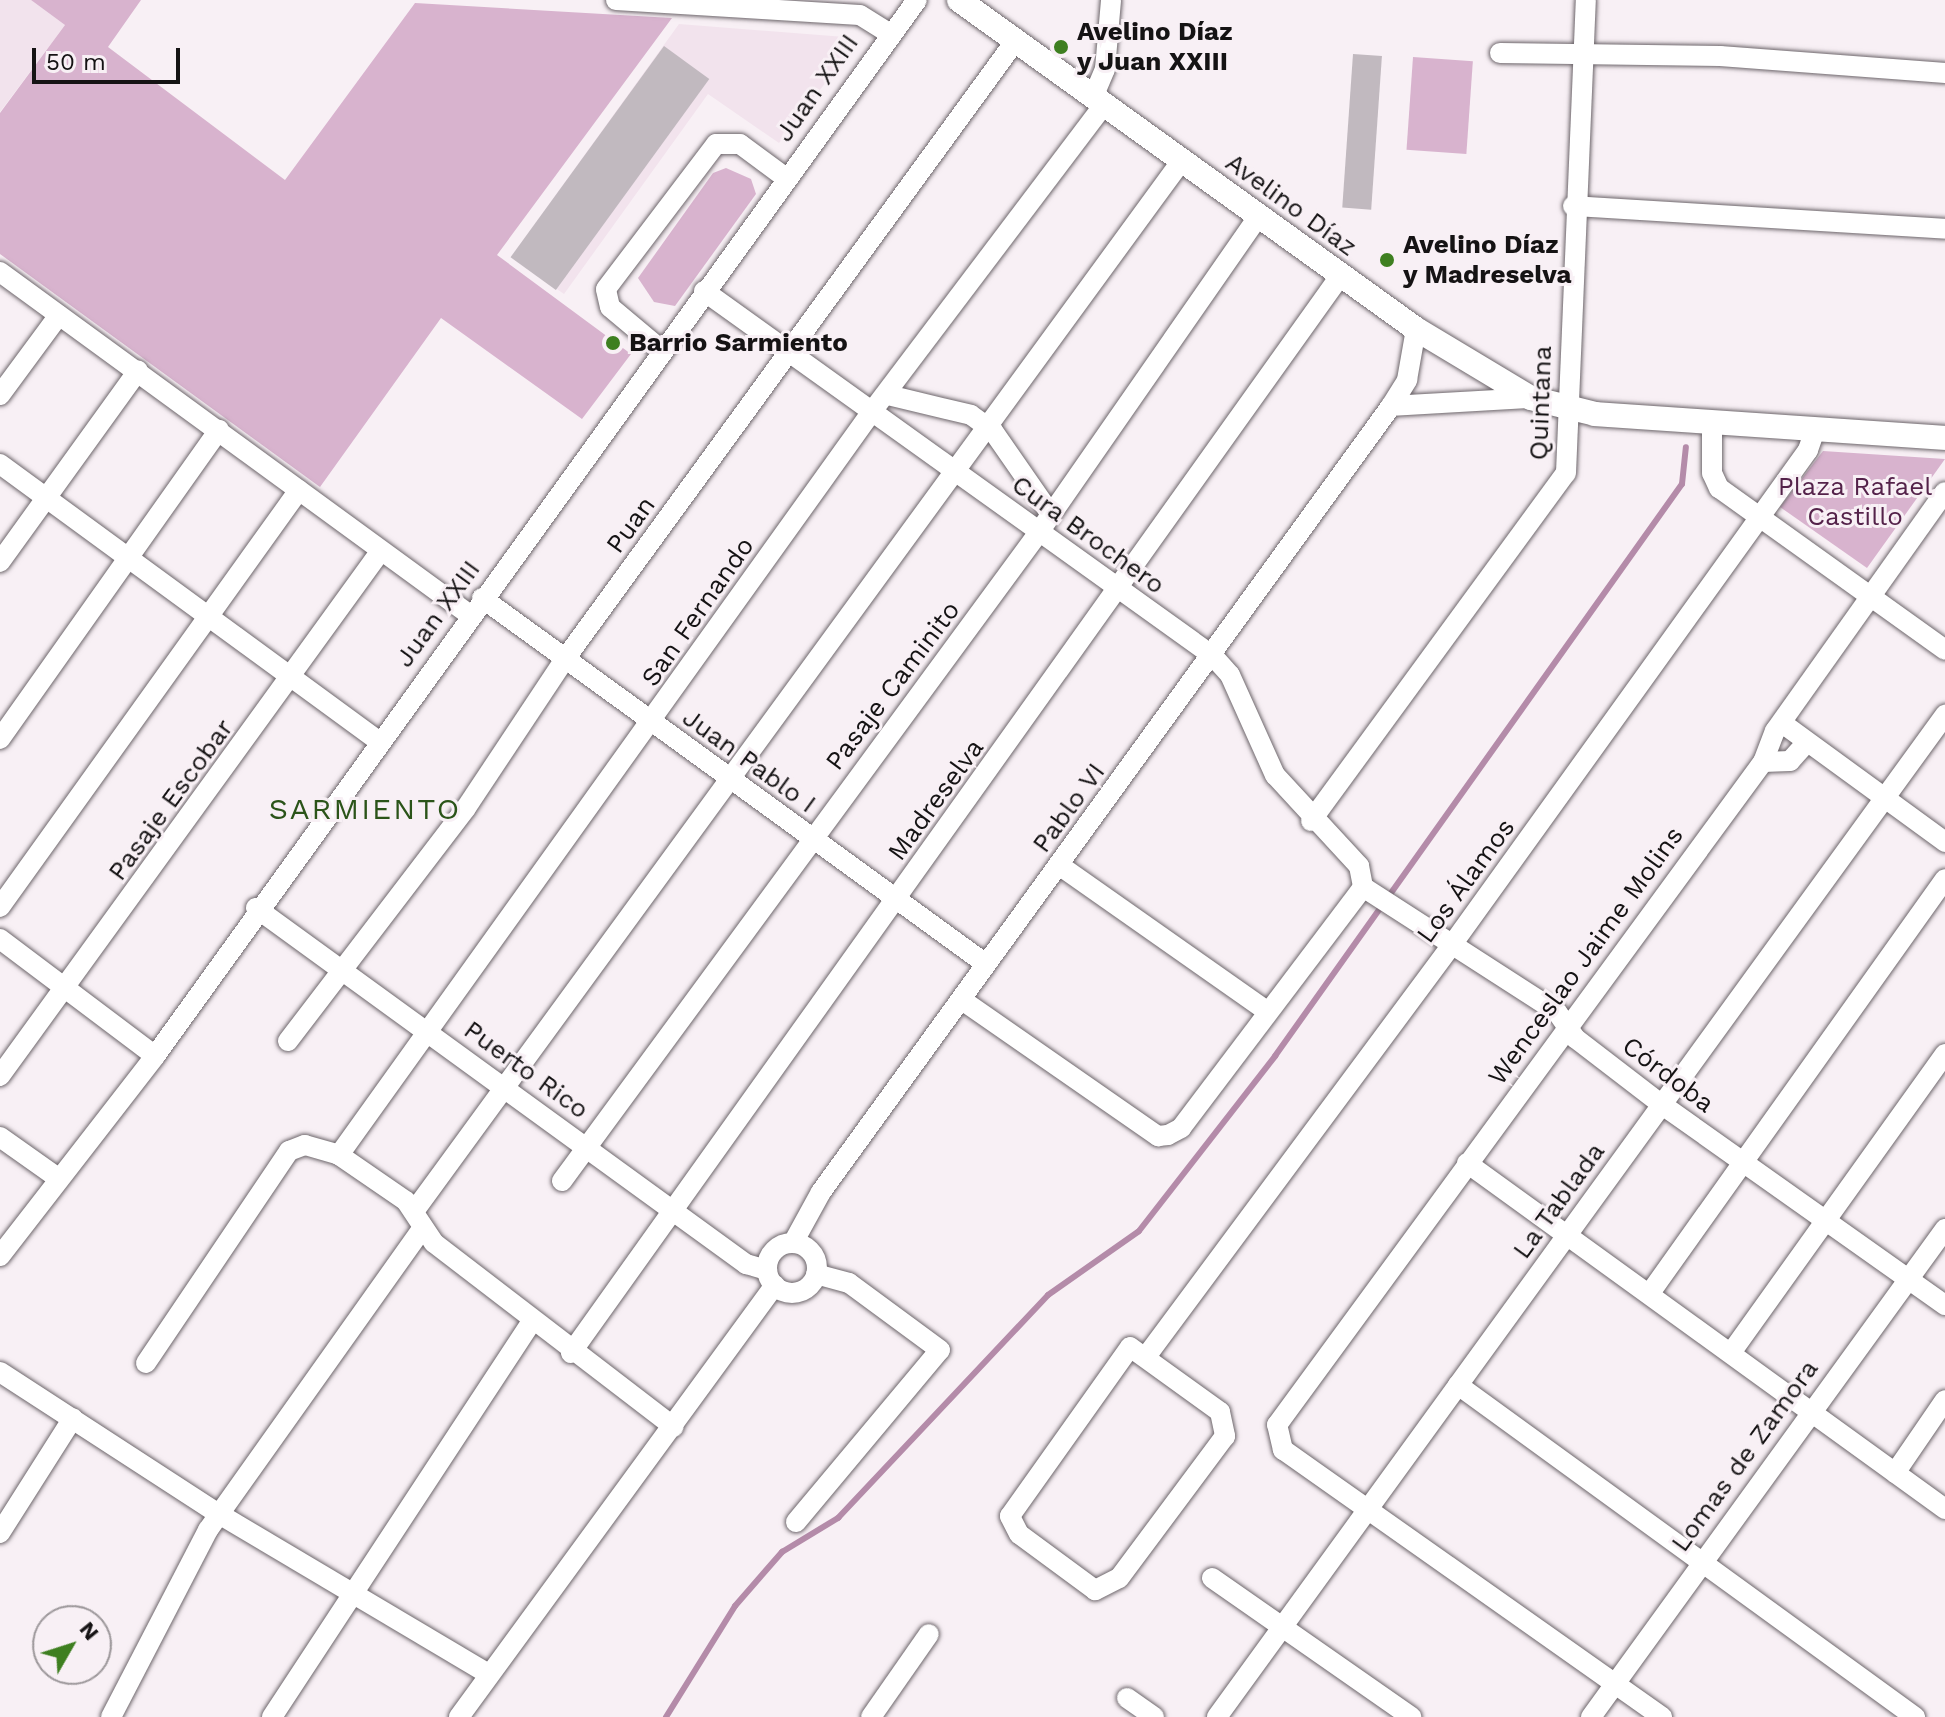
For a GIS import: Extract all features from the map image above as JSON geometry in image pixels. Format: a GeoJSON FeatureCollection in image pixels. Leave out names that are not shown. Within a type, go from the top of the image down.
{"type":"FeatureCollection","features":[{"type":"Feature","properties":{"kind":"street"},"geometry":{"type":"LineString","coordinates":[[616,0],[860,15],[889,33]]}},
{"type":"Feature","properties":{"kind":"street","name":"Juan XXIII"},"geometry":{"type":"LineString","coordinates":[[0,1256],[155,1056],[256,908],[889,33],[917,0]]}},
{"type":"Feature","properties":{"kind":"street","name":"Avelino Díaz"},"geometry":{"type":"LineString","coordinates":[[959,0],[1416,329],[1531,398],[1568,410],[1945,438]]}},
{"type":"Feature","properties":{"kind":"street","name":"San Fernando"},"geometry":{"type":"LineString","coordinates":[[339,1155],[1099,99],[1111,0]]}},
{"type":"Feature","properties":{"kind":"street","name":"Quintana"},"geometry":{"type":"LineString","coordinates":[[1311,821],[1561,480],[1568,463],[1573,206],[1586,0]]}},
{"type":"Feature","properties":{"kind":"street","name":"Puan"},"geometry":{"type":"LineString","coordinates":[[288,1041],[466,808],[565,659],[1016,40]]}},
{"type":"Feature","properties":{"kind":"street"},"geometry":{"type":"LineString","coordinates":[[1500,53],[1720,56],[1945,73]]}},
{"type":"Feature","properties":{"kind":"street"},"geometry":{"type":"LineString","coordinates":[[660,349],[610,307],[606,289],[716,144],[740,144],[786,178]]}},
{"type":"Feature","properties":{"kind":"street"},"geometry":{"type":"LineString","coordinates":[[111,1717],[219,1514],[508,1088],[1182,160]]}},
{"type":"Feature","properties":{"kind":"street"},"geometry":{"type":"LineString","coordinates":[[1573,206],[1945,229]]}},
{"type":"Feature","properties":{"kind":"street","name":"Pasaje Caminito"},"geometry":{"type":"LineString","coordinates":[[562,1181],[1039,532],[1259,216]]}},
{"type":"Feature","properties":{"kind":"street","name":"Juan Pablo I"},"geometry":{"type":"LineString","coordinates":[[0,272],[219,430],[380,552],[565,659],[986,964]]}},
{"type":"Feature","properties":{"kind":"street","name":"Madreselva"},"geometry":{"type":"LineString","coordinates":[[571,1353],[1119,590],[1340,276]]}},
{"type":"Feature","properties":{"kind":"street","name":"Cura Brochero"},"geometry":{"type":"LineString","coordinates":[[704,291],[870,414],[1213,656],[1230,675],[1275,775],[1311,821],[1359,866],[1376,898]]}},
{"type":"Feature","properties":{"kind":"street"},"geometry":{"type":"LineString","coordinates":[[0,395],[59,315]]}},
{"type":"Feature","properties":{"kind":"street","name":"Pablo VI"},"geometry":{"type":"LineString","coordinates":[[793,1243],[986,964],[1213,656],[1391,406],[1410,369],[1416,329]]}},
{"type":"Feature","properties":{"kind":"street"},"geometry":{"type":"LineString","coordinates":[[0,562],[138,371]]}},
{"type":"Feature","properties":{"kind":"street"},"geometry":{"type":"LineString","coordinates":[[888,395],[948,408],[988,428],[1050,513]]}},
{"type":"Feature","properties":{"kind":"street"},"geometry":{"type":"LineString","coordinates":[[1391,406],[1531,398]]}},
{"type":"Feature","properties":{"kind":"street"},"geometry":{"type":"LineString","coordinates":[[1712,422],[1714,480],[1759,518],[1945,650]]}},
{"type":"Feature","properties":{"kind":"street"},"geometry":{"type":"LineString","coordinates":[[0,739],[219,430]]}},
{"type":"Feature","properties":{"kind":"street","name":"Los Álamos"},"geometry":{"type":"LineString","coordinates":[[1148,1354],[1454,942],[1759,518],[1815,430]]}},
{"type":"Feature","properties":{"kind":"street"},"geometry":{"type":"LineString","coordinates":[[0,464],[378,741]]}},
{"type":"Feature","properties":{"kind":"street"},"geometry":{"type":"LineString","coordinates":[[0,907],[299,490]]}},
{"type":"Feature","properties":{"kind":"street","name":"Wenceslao Jaime Molins"},"geometry":{"type":"LineString","coordinates":[[1368,1510],[1283,1450],[1275,1436],[1280,1419],[1566,1025],[1763,762],[1782,723],[1945,492]]}},
{"type":"Feature","properties":{"kind":"street","name":"Pasaje Escobar"},"geometry":{"type":"LineString","coordinates":[[0,1076],[67,988],[380,552]]}},
{"type":"Feature","properties":{"kind":"street","name":"La Tablada"},"geometry":{"type":"LineString","coordinates":[[1217,1717],[1945,715]]}},
{"type":"Feature","properties":{"kind":"street"},"geometry":{"type":"LineString","coordinates":[[1782,723],[1945,842]]}},
{"type":"Feature","properties":{"kind":"street"},"geometry":{"type":"LineString","coordinates":[[1763,762],[1790,761],[1807,742]]}},
{"type":"Feature","properties":{"kind":"street"},"geometry":{"type":"LineString","coordinates":[[1059,865],[1265,1010]]}},
{"type":"Feature","properties":{"kind":"street"},"geometry":{"type":"LineString","coordinates":[[1650,1293],[1945,879]]}},
{"type":"Feature","properties":{"kind":"street"},"geometry":{"type":"LineString","coordinates":[[962,1000],[1158,1136],[1181,1128],[1265,1010],[1287,992],[1376,898]]}},
{"type":"Feature","properties":{"kind":"street","name":"Córdoba"},"geometry":{"type":"LineString","coordinates":[[1376,898],[1454,942],[1566,1025],[1661,1104],[1945,1305]]}},
{"type":"Feature","properties":{"kind":"street","name":"Puerto Rico"},"geometry":{"type":"LineString","coordinates":[[256,908],[343,967],[746,1264],[771,1278]]}},
{"type":"Feature","properties":{"kind":"street"},"geometry":{"type":"LineString","coordinates":[[0,939],[155,1056]]}},
{"type":"Feature","properties":{"kind":"street"},"geometry":{"type":"LineString","coordinates":[[1733,1350],[1945,1054]]}},
{"type":"Feature","properties":{"kind":"street"},"geometry":{"type":"LineString","coordinates":[[0,1137],[58,1178]]}},
{"type":"Feature","properties":{"kind":"street"},"geometry":{"type":"LineString","coordinates":[[146,1363],[296,1146],[339,1155],[419,1219],[531,1322],[674,1427]]}},
{"type":"Feature","properties":{"kind":"street"},"geometry":{"type":"LineString","coordinates":[[1467,1163],[1733,1350],[1809,1412],[1945,1509]]}},
{"type":"Feature","properties":{"kind":"street","name":"Lomas de Zamora"},"geometry":{"type":"LineString","coordinates":[[1591,1717],[1702,1559],[1945,1229]]}},
{"type":"Feature","properties":{"kind":"street"},"geometry":{"type":"LineString","coordinates":[[459,1717],[487,1673],[674,1427],[771,1278],[776,1248],[793,1243],[812,1253],[816,1274]]}},
{"type":"Feature","properties":{"kind":"street"},"geometry":{"type":"LineString","coordinates":[[771,1278],[798,1292],[816,1274]]}},
{"type":"Feature","properties":{"kind":"street"},"geometry":{"type":"LineString","coordinates":[[796,1522],[940,1350],[849,1283],[816,1274]]}},
{"type":"Feature","properties":{"kind":"street"},"geometry":{"type":"LineString","coordinates":[[272,1717],[349,1592],[531,1322]]}},
{"type":"Feature","properties":{"kind":"street"},"geometry":{"type":"LineString","coordinates":[[1119,1352],[1148,1354],[1220,1412],[1223,1443],[1119,1578],[1103,1589],[1085,1587],[1019,1534],[1010,1516],[1119,1352]]}},
{"type":"Feature","properties":{"kind":"street"},"geometry":{"type":"LineString","coordinates":[[0,1372],[219,1514],[487,1673]]}},
{"type":"Feature","properties":{"kind":"street"},"geometry":{"type":"LineString","coordinates":[[1458,1385],[1702,1559],[1915,1717]]}},
{"type":"Feature","properties":{"kind":"street"},"geometry":{"type":"LineString","coordinates":[[1895,1473],[1945,1400]]}},
{"type":"Feature","properties":{"kind":"street"},"geometry":{"type":"LineString","coordinates":[[0,1533],[73,1418]]}},
{"type":"Feature","properties":{"kind":"street"},"geometry":{"type":"LineString","coordinates":[[1368,1510],[1662,1717]]}},
{"type":"Feature","properties":{"kind":"street"},"geometry":{"type":"LineString","coordinates":[[1212,1578],[1411,1717]]}},
{"type":"Feature","properties":{"kind":"street"},"geometry":{"type":"LineString","coordinates":[[871,1717],[929,1634]]}},
{"type":"Feature","properties":{"kind":"street"},"geometry":{"type":"LineString","coordinates":[[1127,1698],[1154,1717]]}},
{"type":"Feature","properties":{"kind":"shaded area"},"geometry":{"type":"Polygon","coordinates":[[[0,0],[31,0],[65,25],[0,112],[0,0]]]}},
{"type":"Feature","properties":{"kind":"shaded area"},"geometry":{"type":"Polygon","coordinates":[[[679,24],[845,37],[853,47],[779,143],[708,94],[564,294],[511,257],[679,24]]]}},
{"type":"Feature","properties":{"kind":"green space"},"geometry":{"type":"Polygon","coordinates":[[[31,0],[141,0],[108,47],[285,180],[415,3],[672,18],[497,255],[631,354],[582,419],[441,318],[320,487],[0,254],[0,113],[65,25],[31,0]]]}},
{"type":"Feature","properties":{"kind":"green space"},"geometry":{"type":"Polygon","coordinates":[[[1413,57],[1473,61],[1466,154],[1407,150],[1413,57]]]}},
{"type":"Feature","properties":{"kind":"green space"},"geometry":{"type":"Polygon","coordinates":[[[726,168],[751,179],[756,194],[675,306],[654,302],[638,278],[713,173],[726,168]]]}},
{"type":"Feature","properties":{"kind":"green space","name":"Plaza Rafael Castillo"},"geometry":{"type":"Polygon","coordinates":[[[1823,451],[1945,459],[1867,568],[1780,507],[1823,451]]]}},
{"type":"Feature","properties":{"kind":"building"},"geometry":{"type":"Polygon","coordinates":[[[664,46],[709,79],[556,290],[511,257],[664,46]]]}},
{"type":"Feature","properties":{"kind":"building"},"geometry":{"type":"Polygon","coordinates":[[[1353,54],[1382,56],[1371,210],[1342,208],[1353,54]]]}},
{"type":"Feature","properties":{"kind":"waterway"},"geometry":{"type":"LineString","coordinates":[[666,1717],[735,1606],[782,1552],[838,1518],[1048,1295],[1139,1231],[1275,1056],[1682,484],[1686,447]]}},
{"type":"Feature","properties":{"kind":"place","name":"Avelino Díaz y Juan XXIII"},"geometry":{"type":"Point","coordinates":[1061,47]}},
{"type":"Feature","properties":{"kind":"place","name":"Avelino Díaz y Madreselva"},"geometry":{"type":"Point","coordinates":[1387,260]}},
{"type":"Feature","properties":{"kind":"place","name":"Barrio Sarmiento"},"geometry":{"type":"Point","coordinates":[613,343]}},
{"type":"Feature","properties":{"kind":"district","name":"SARMIENTO"},"geometry":{"type":"Point","coordinates":[365,809]}}]}
